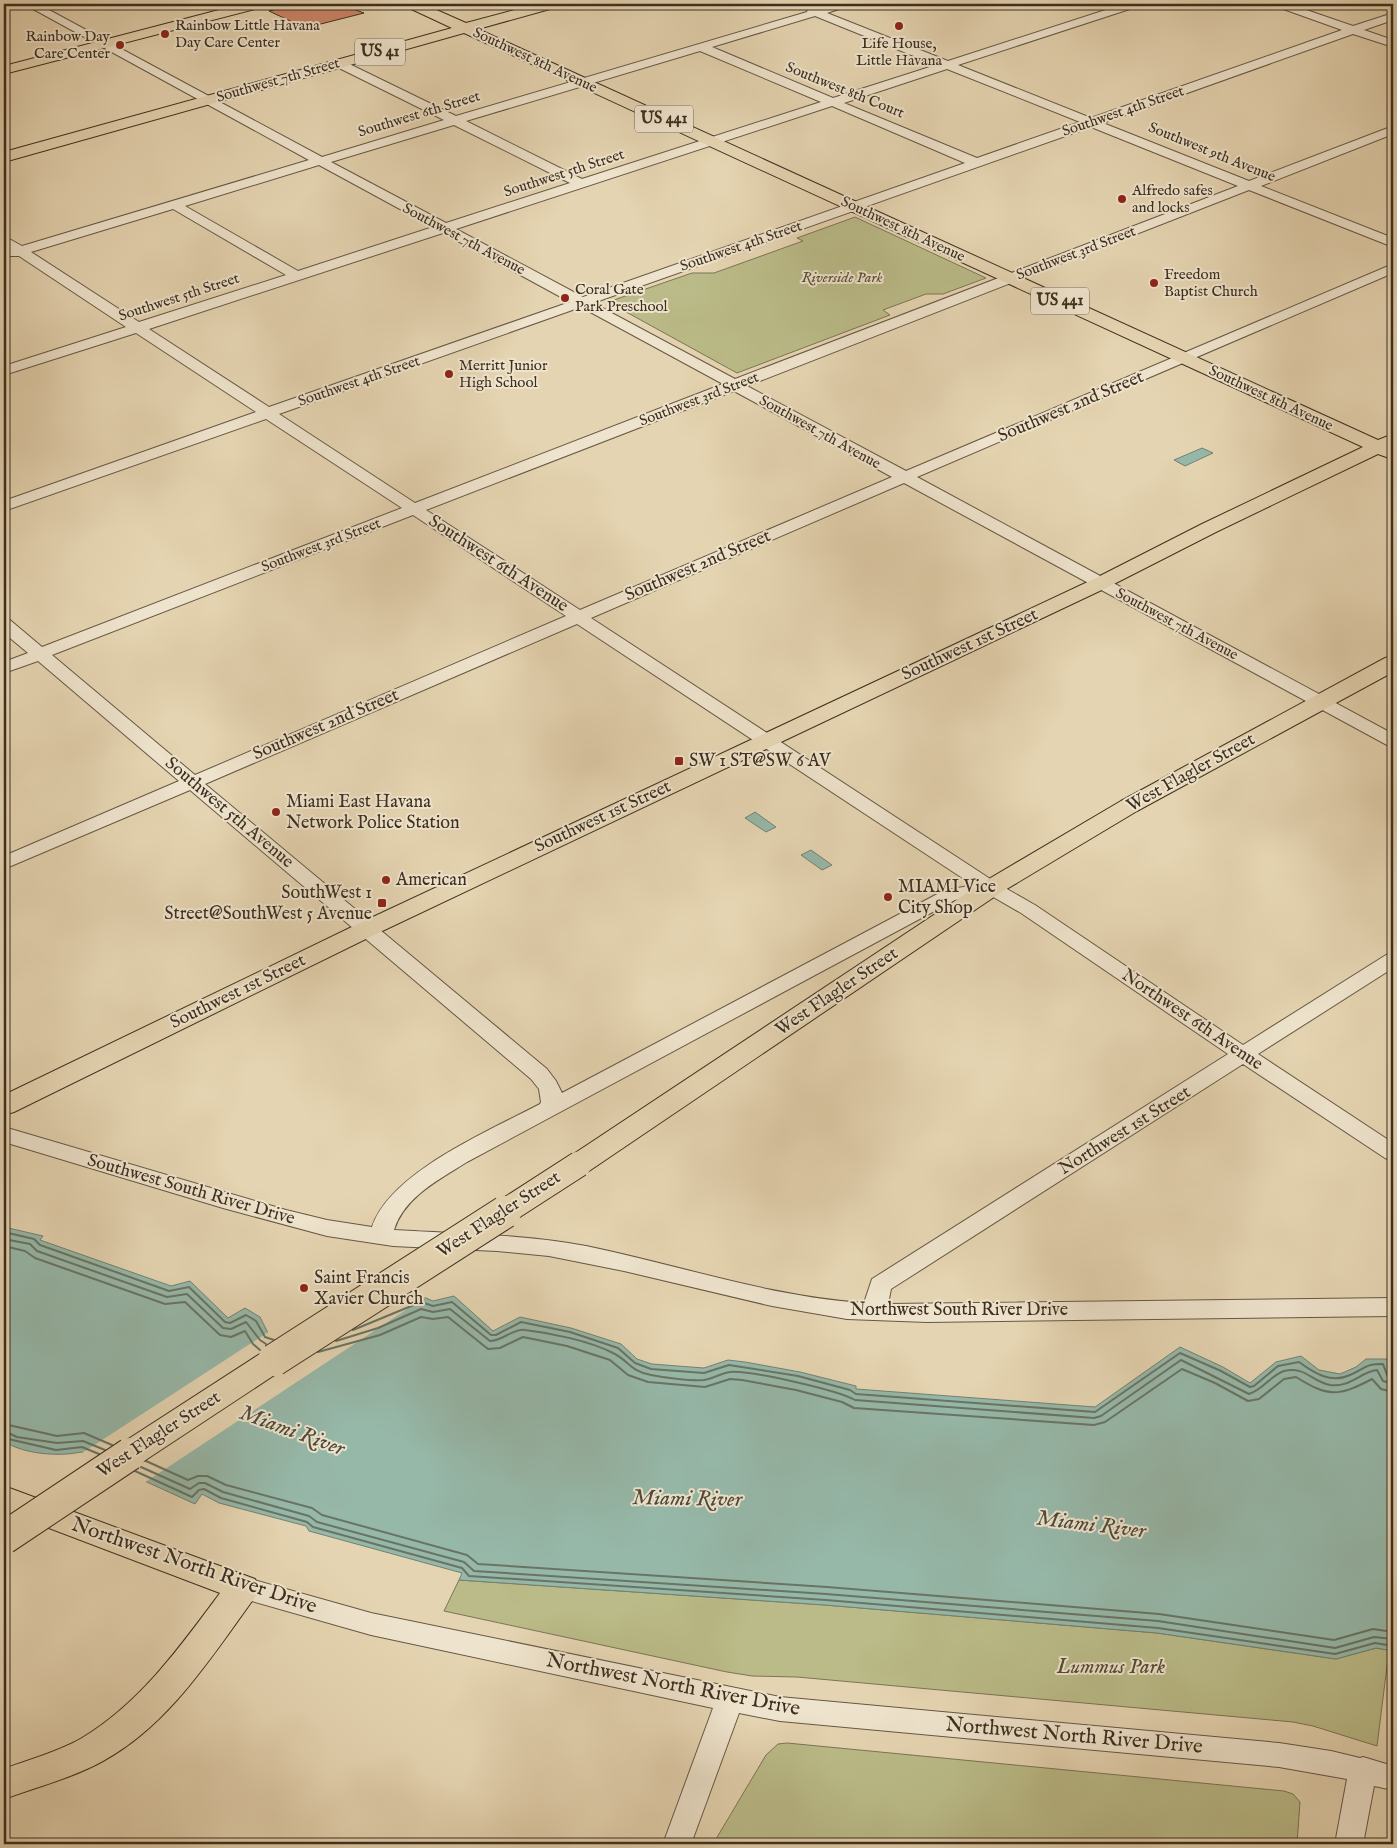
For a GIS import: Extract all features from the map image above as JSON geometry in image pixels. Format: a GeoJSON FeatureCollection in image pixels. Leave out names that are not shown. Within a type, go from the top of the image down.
{"type":"FeatureCollection","features":[{"type":"Feature","properties":{"kind":"main road"},"geometry":{"type":"LineString","coordinates":[[4,70],[258,4]]}},
{"type":"Feature","properties":{"kind":"main road","name":"Southwest 8th Avenue"},"geometry":{"type":"LineString","coordinates":[[412,4],[1184,358],[1388,447]]}},
{"type":"Feature","properties":{"kind":"main road","name":"Southwest 7th Street"},"geometry":{"type":"LineString","coordinates":[[4,157],[552,4]]}},
{"type":"Feature","properties":{"kind":"main road","name":"Southwest 1st Street"},"geometry":{"type":"LineString","coordinates":[[8,1104],[367,929],[1101,583],[1209,528],[1388,447]]}},
{"type":"Feature","properties":{"kind":"main road","name":"West Flagler Street"},"geometry":{"type":"LineString","coordinates":[[4,1538],[266,1365],[579,1164],[991,888],[1129,806],[1393,663]]}},
{"type":"Feature","properties":{"kind":"main road","name":"Northwest North River Drive"},"geometry":{"type":"LineString","coordinates":[[4,1498],[243,1588]]}},
{"type":"Feature","properties":{"kind":"main road"},"geometry":{"type":"LineString","coordinates":[[4,1784],[91,1750],[131,1723],[152,1703],[173,1678],[243,1588]]}},
{"type":"Feature","properties":{"kind":"street","name":"Southwest 7th Avenue"},"geometry":{"type":"LineString","coordinates":[[30,4],[1393,741]]}},
{"type":"Feature","properties":{"kind":"street","name":"Southwest 6th Street"},"geometry":{"type":"LineString","coordinates":[[4,256],[844,4]]}},
{"type":"Feature","properties":{"kind":"street","name":"Southwest 5th Street"},"geometry":{"type":"LineString","coordinates":[[4,371],[1135,4]]}},
{"type":"Feature","properties":{"kind":"street"},"geometry":{"type":"LineString","coordinates":[[1279,4],[1393,44]]}},
{"type":"Feature","properties":{"kind":"street","name":"Southwest 9th Avenue"},"geometry":{"type":"LineString","coordinates":[[801,6],[1393,243]]}},
{"type":"Feature","properties":{"kind":"street","name":"Southwest 4th Street"},"geometry":{"type":"LineString","coordinates":[[4,506],[1393,16]]}},
{"type":"Feature","properties":{"kind":"street","name":"Southwest 8th Court"},"geometry":{"type":"LineString","coordinates":[[700,47],[977,163]]}},
{"type":"Feature","properties":{"kind":"street"},"geometry":{"type":"LineString","coordinates":[[339,63],[582,184]]}},
{"type":"Feature","properties":{"kind":"street","name":"Southwest 3rd Street"},"geometry":{"type":"LineString","coordinates":[[4,668],[1393,130]]}},
{"type":"Feature","properties":{"kind":"street"},"geometry":{"type":"LineString","coordinates":[[175,205],[296,276]]}},
{"type":"Feature","properties":{"kind":"street","name":"Southwest 6th Avenue"},"geometry":{"type":"LineString","coordinates":[[4,240],[991,888]]}},
{"type":"Feature","properties":{"kind":"street","name":"Southwest 2nd Street"},"geometry":{"type":"LineString","coordinates":[[4,863],[1393,268]]}},
{"type":"Feature","properties":{"kind":"street","name":"Southwest 5th Avenue"},"geometry":{"type":"LineString","coordinates":[[4,624],[539,1074],[548,1084],[553,1095],[551,1108]]}},
{"type":"Feature","properties":{"kind":"street","name":"Northwest 6th Avenue"},"geometry":{"type":"LineString","coordinates":[[991,888],[1028,909],[1244,1056],[1393,1153]]}},
{"type":"Feature","properties":{"kind":"street","name":"West Flagler Street"},"geometry":{"type":"LineString","coordinates":[[381,1236],[388,1214],[402,1198],[432,1173],[499,1134],[950,895],[991,888]]}},
{"type":"Feature","properties":{"kind":"street","name":"Northwest 1st Street"},"geometry":{"type":"LineString","coordinates":[[874,1312],[880,1285],[1393,960]]}},
{"type":"Feature","properties":{"kind":"street","name":"Southwest South River Drive"},"geometry":{"type":"LineString","coordinates":[[4,1134],[132,1174],[308,1224],[346,1232],[381,1236]]}},
{"type":"Feature","properties":{"kind":"street","name":"Northwest South River Drive"},"geometry":{"type":"LineString","coordinates":[[381,1236],[549,1248],[782,1299],[844,1310],[874,1312],[1393,1307]]}},
{"type":"Feature","properties":{"kind":"street","name":"Northwest North River Drive"},"geometry":{"type":"LineString","coordinates":[[243,1588],[371,1624],[730,1700],[790,1710],[1279,1755],[1363,1769],[1393,1778]]}},
{"type":"Feature","properties":{"kind":"street"},"geometry":{"type":"LineString","coordinates":[[677,1844],[730,1700]]}},
{"type":"Feature","properties":{"kind":"street"},"geometry":{"type":"LineString","coordinates":[[1349,1844],[1363,1769]]}},
{"type":"Feature","properties":{"kind":"green space","name":"Riverside Park"},"geometry":{"type":"Polygon","coordinates":[[[855,217],[986,278],[943,294],[926,294],[883,310],[890,315],[737,373],[608,302],[692,273],[714,273],[803,241],[797,238],[855,217]]]}},
{"type":"Feature","properties":{"kind":"green space","name":"Lummus Park"},"geometry":{"type":"Polygon","coordinates":[[[459,1580],[825,1605],[1157,1633],[1336,1659],[1376,1648],[1389,1650],[1377,1746],[1313,1726],[1293,1722],[797,1677],[752,1676],[727,1672],[444,1611],[459,1580]]]}},
{"type":"Feature","properties":{"kind":"green space"},"geometry":{"type":"Polygon","coordinates":[[[787,1743],[1284,1791],[1293,1794],[1300,1802],[1297,1844],[713,1844],[766,1755],[778,1744],[787,1743]]]}},
{"type":"Feature","properties":{"kind":"water"},"geometry":{"type":"Polygon","coordinates":[[[1202,448],[1213,453],[1185,466],[1174,460],[1202,448]]]}},
{"type":"Feature","properties":{"kind":"water"},"geometry":{"type":"Polygon","coordinates":[[[755,812],[776,827],[766,832],[745,818],[755,812]]]}},
{"type":"Feature","properties":{"kind":"water"},"geometry":{"type":"Polygon","coordinates":[[[811,850],[832,865],[822,870],[801,855],[811,850]]]}},
{"type":"Feature","properties":{"kind":"water","name":"Miami River"},"geometry":{"type":"Polygon","coordinates":[[[4,1227],[43,1236],[40,1240],[171,1286],[190,1281],[228,1318],[245,1308],[260,1317],[268,1333],[285,1336],[353,1325],[421,1296],[433,1301],[454,1296],[493,1331],[520,1317],[571,1328],[621,1344],[637,1359],[652,1364],[704,1368],[728,1360],[800,1372],[856,1386],[856,1389],[1095,1407],[1180,1347],[1223,1367],[1250,1383],[1276,1362],[1301,1356],[1319,1370],[1340,1374],[1356,1367],[1366,1359],[1389,1359],[1391,1374],[1393,1375],[1393,1651],[1376,1648],[1336,1659],[1157,1633],[825,1605],[459,1580],[462,1573],[309,1531],[306,1526],[219,1503],[202,1494],[195,1504],[81,1452],[52,1454],[30,1452],[4,1441],[4,1227]]]}},
{"type":"Feature","properties":{"kind":"pier"},"geometry":{"type":"Polygon","coordinates":[[[420,1294],[427,1296],[144,1483],[79,1455],[270,1331],[285,1334],[303,1334],[353,1322],[420,1294]]]}},
{"type":"Feature","properties":{"kind":"building"},"geometry":{"type":"Polygon","coordinates":[[[298,4],[339,4],[364,13],[305,28],[269,11],[298,4]]]}},
{"type":"Feature","properties":{"kind":"place","name":"Life House, Little Havana"},"geometry":{"type":"Point","coordinates":[899,26]}},
{"type":"Feature","properties":{"kind":"place","name":"Rainbow Little Havana Day Care Center"},"geometry":{"type":"Point","coordinates":[165,34]}},
{"type":"Feature","properties":{"kind":"place","name":"Rainbow Day Care Center"},"geometry":{"type":"Point","coordinates":[120,45]}},
{"type":"Feature","properties":{"kind":"place","name":"Alfredo safes and locks"},"geometry":{"type":"Point","coordinates":[1122,199]}},
{"type":"Feature","properties":{"kind":"place","name":"Freedom Baptist Church"},"geometry":{"type":"Point","coordinates":[1154,283]}},
{"type":"Feature","properties":{"kind":"place","name":"Coral Gate Park Preschool"},"geometry":{"type":"Point","coordinates":[565,298]}},
{"type":"Feature","properties":{"kind":"place","name":"Merritt Junior High School"},"geometry":{"type":"Point","coordinates":[449,374]}},
{"type":"Feature","properties":{"kind":"place","name":"SW 1 ST@SW 6 AV"},"geometry":{"type":"Point","coordinates":[679,761]}},
{"type":"Feature","properties":{"kind":"place","name":"Miami East Havana Network Police Station"},"geometry":{"type":"Point","coordinates":[276,812]}},
{"type":"Feature","properties":{"kind":"place","name":"American"},"geometry":{"type":"Point","coordinates":[386,880]}},
{"type":"Feature","properties":{"kind":"place","name":"MIAMI Vice City Shop"},"geometry":{"type":"Point","coordinates":[888,897]}},
{"type":"Feature","properties":{"kind":"place","name":"SouthWest 1 Street@SouthWest 5 Avenue"},"geometry":{"type":"Point","coordinates":[382,903]}},
{"type":"Feature","properties":{"kind":"place","name":"Saint Francis Xavier Church"},"geometry":{"type":"Point","coordinates":[304,1288]}}]}
